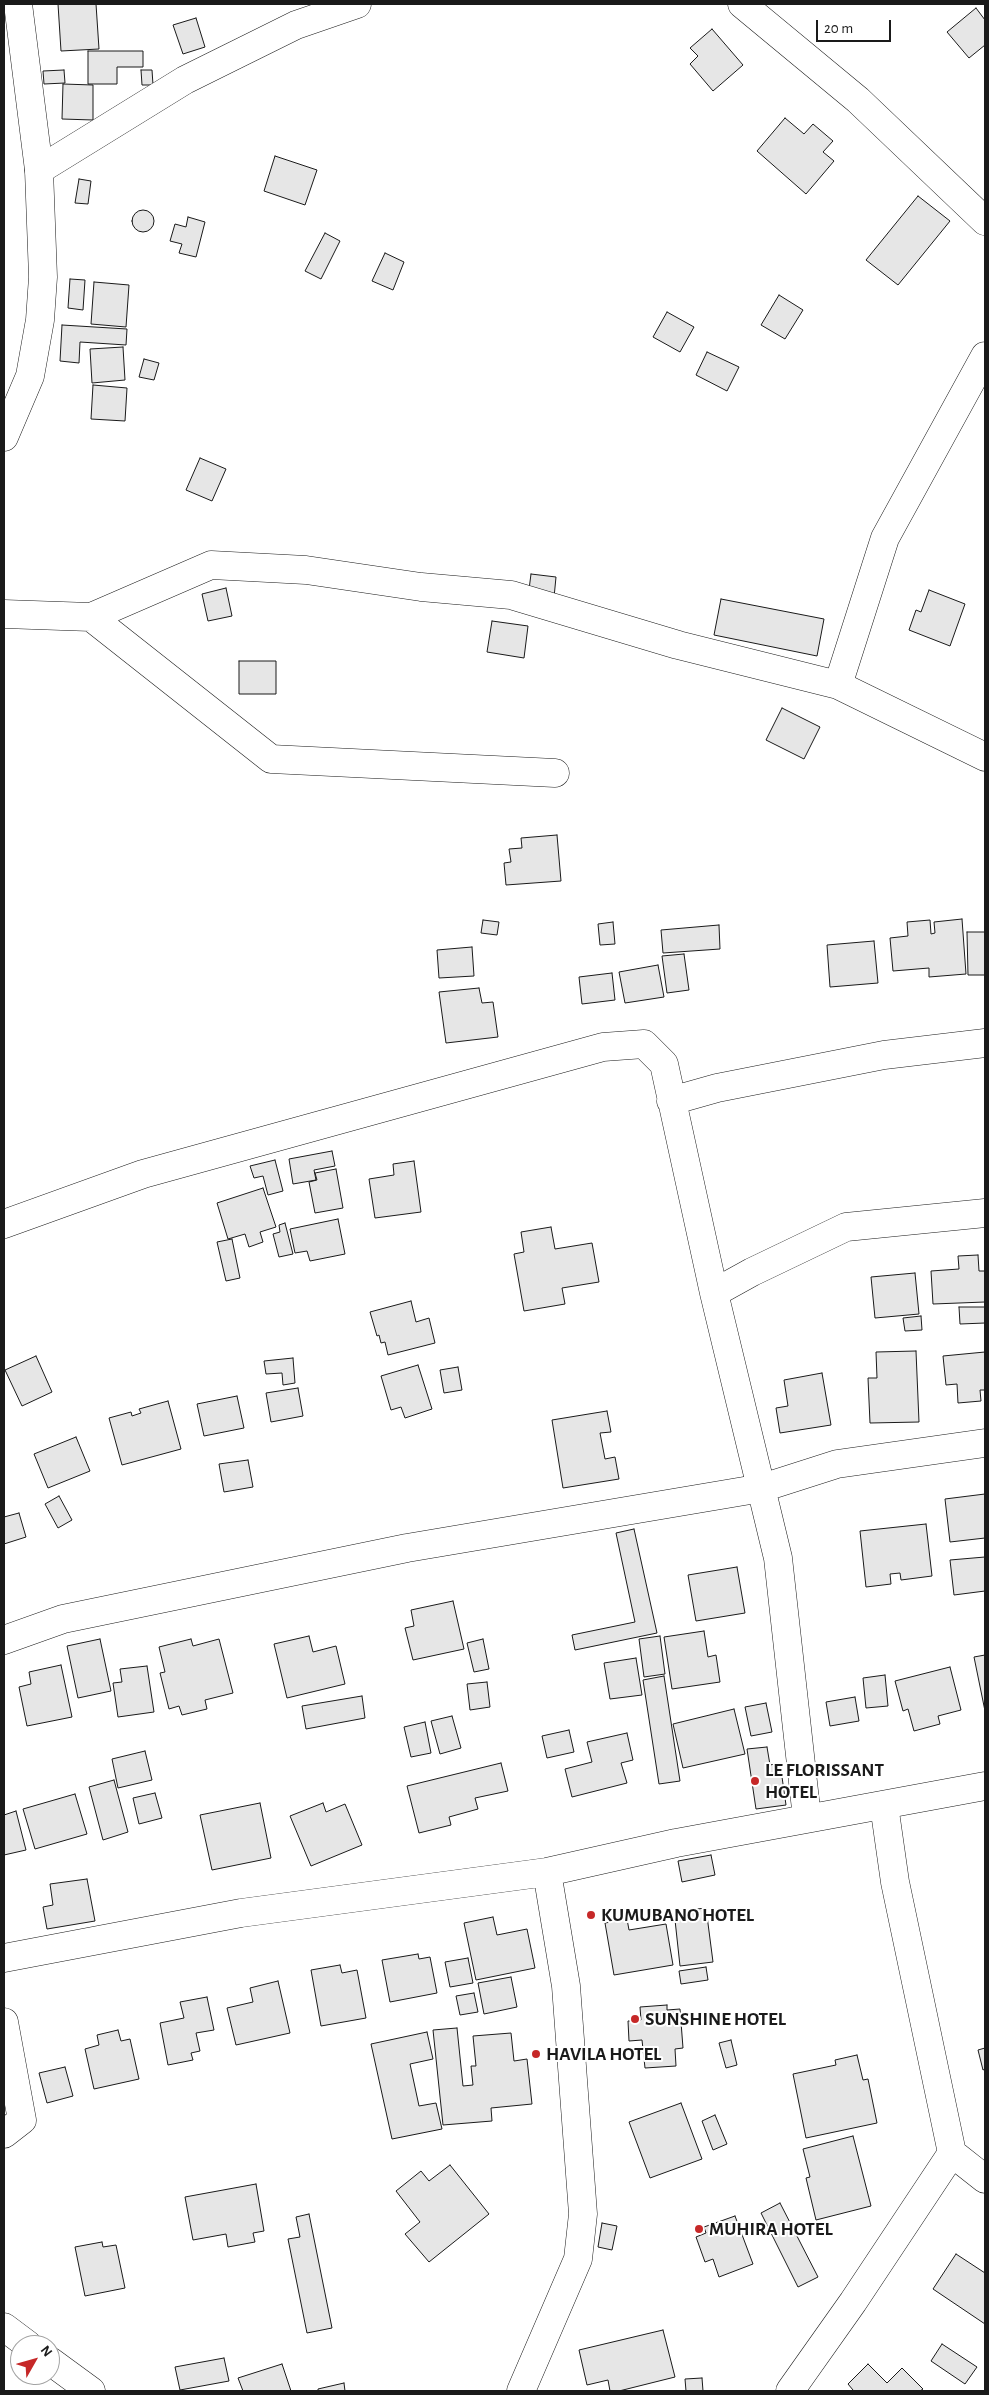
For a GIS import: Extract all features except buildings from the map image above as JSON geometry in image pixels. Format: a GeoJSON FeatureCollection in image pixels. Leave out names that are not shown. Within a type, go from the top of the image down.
{"type":"FeatureCollection","features":[{"type":"Feature","properties":{"kind":"street"},"geometry":{"type":"LineString","coordinates":[[4,437],[30,376],[40,320],[43,277],[39,170],[18,4]]}},
{"type":"Feature","properties":{"kind":"street"},"geometry":{"type":"LineString","coordinates":[[39,170],[185,80],[296,25],[357,4]]}},
{"type":"Feature","properties":{"kind":"street"},"geometry":{"type":"LineString","coordinates":[[742,4],[858,100],[985,221]]}},
{"type":"Feature","properties":{"kind":"street"},"geometry":{"type":"LineString","coordinates":[[838,685],[885,538],[985,356]]}},
{"type":"Feature","properties":{"kind":"street"},"geometry":{"type":"LineString","coordinates":[[4,614],[91,617],[211,565],[306,570],[421,587],[511,595],[678,645],[838,685],[985,757]]}},
{"type":"Feature","properties":{"kind":"street"},"geometry":{"type":"LineString","coordinates":[[91,617],[271,760],[555,773]]}},
{"type":"Feature","properties":{"kind":"street"},"geometry":{"type":"LineString","coordinates":[[671,1101],[717,1088],[884,1055],[985,1043]]}},
{"type":"Feature","properties":{"kind":"street"},"geometry":{"type":"LineString","coordinates":[[4,1224],[143,1174],[603,1047],[644,1044],[664,1064],[714,1293],[778,1558],[807,1818]]}},
{"type":"Feature","properties":{"kind":"street"},"geometry":{"type":"LineString","coordinates":[[714,1293],[752,1272],[846,1227],[985,1213]]}},
{"type":"Feature","properties":{"kind":"street"},"geometry":{"type":"LineString","coordinates":[[4,1640],[63,1619],[407,1548],[762,1488],[837,1464],[985,1443]]}},
{"type":"Feature","properties":{"kind":"street"},"geometry":{"type":"LineString","coordinates":[[4,1958],[241,1913],[547,1872],[676,1843],[985,1786]]}},
{"type":"Feature","properties":{"kind":"street"},"geometry":{"type":"LineString","coordinates":[[884,1806],[895,1882],[952,2153],[985,2179]]}},
{"type":"Feature","properties":{"kind":"street"},"geometry":{"type":"LineString","coordinates":[[521,2391],[578,2259],[583,2214],[566,1986],[547,1872]]}},
{"type":"Feature","properties":{"kind":"street"},"geometry":{"type":"LineString","coordinates":[[4,2022],[22,2120],[4,2134]]}},
{"type":"Feature","properties":{"kind":"street"},"geometry":{"type":"LineString","coordinates":[[790,2391],[853,2302],[952,2153]]}},
{"type":"Feature","properties":{"kind":"street"},"geometry":{"type":"LineString","coordinates":[[4,2327],[15,2335]]}},
{"type":"Feature","properties":{"kind":"street"},"geometry":{"type":"LineString","coordinates":[[60,2368],[91,2391]]}},
{"type":"Feature","properties":{"kind":"place","name":"LE FLORISSANT HOTEL"},"geometry":{"type":"Point","coordinates":[755,1781]}},
{"type":"Feature","properties":{"kind":"place","name":"KUMUBANO HOTEL"},"geometry":{"type":"Point","coordinates":[591,1915]}},
{"type":"Feature","properties":{"kind":"place","name":"SUNSHINE HOTEL"},"geometry":{"type":"Point","coordinates":[635,2019]}},
{"type":"Feature","properties":{"kind":"place","name":"HAVILA HOTEL"},"geometry":{"type":"Point","coordinates":[536,2054]}},
{"type":"Feature","properties":{"kind":"place","name":"MUHIRA HOTEL"},"geometry":{"type":"Point","coordinates":[699,2229]}}]}
